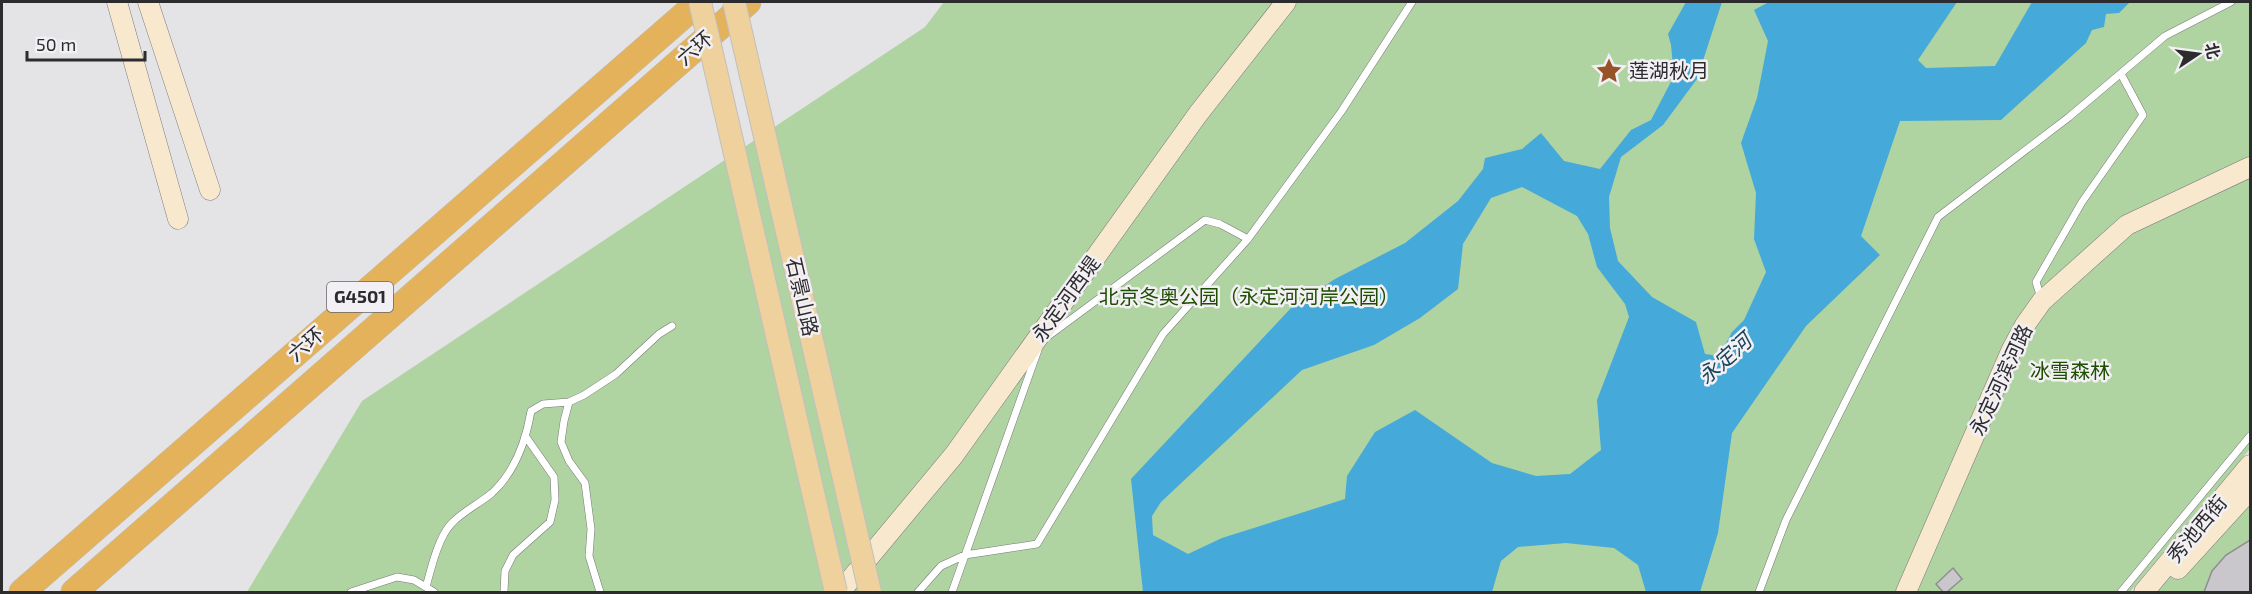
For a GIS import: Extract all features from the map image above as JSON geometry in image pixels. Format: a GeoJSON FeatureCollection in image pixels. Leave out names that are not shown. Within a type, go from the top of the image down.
{"type":"FeatureCollection","features":[{"type":"Feature","properties":{"kind":"highway","name":"六环"},"geometry":{"type":"LineString","coordinates":[[22,592],[700,2]]}},
{"type":"Feature","properties":{"kind":"highway","name":"六环"},"geometry":{"type":"LineString","coordinates":[[74,592],[748,2]]}},
{"type":"Feature","properties":{"kind":"main road","name":"石景山路"},"geometry":{"type":"LineString","coordinates":[[700,2],[838,592]]}},
{"type":"Feature","properties":{"kind":"main road","name":"石景山路"},"geometry":{"type":"LineString","coordinates":[[734,2],[870,592]]}},
{"type":"Feature","properties":{"kind":"street"},"geometry":{"type":"LineString","coordinates":[[117,2],[178,219]]}},
{"type":"Feature","properties":{"kind":"street"},"geometry":{"type":"LineString","coordinates":[[148,2],[210,190]]}},
{"type":"Feature","properties":{"kind":"street","name":"永定河西堤"},"geometry":{"type":"LineString","coordinates":[[838,592],[954,455],[1038,342],[1198,114],[1286,2]]}},
{"type":"Feature","properties":{"kind":"street","name":"永定河滨河路"},"geometry":{"type":"LineString","coordinates":[[1906,592],[2012,349],[2042,301],[2127,225],[2250,166]]}},
{"type":"Feature","properties":{"kind":"street","name":"秀池西街"},"geometry":{"type":"LineString","coordinates":[[2144,592],[2250,465]]}},
{"type":"Feature","properties":{"kind":"street","name":"秀池西街"},"geometry":{"type":"LineString","coordinates":[[2151,592],[2188,561],[2250,490]]}},
{"type":"Feature","properties":{"kind":"lane"},"geometry":{"type":"LineString","coordinates":[[918,592],[941,566],[965,555],[1037,544],[1163,334],[1248,239],[1341,112],[1412,2]]}},
{"type":"Feature","properties":{"kind":"lane"},"geometry":{"type":"LineString","coordinates":[[1759,592],[1786,520],[1938,217],[2069,117],[2165,36],[2231,2]]}},
{"type":"Feature","properties":{"kind":"lane"},"geometry":{"type":"LineString","coordinates":[[2042,301],[2036,282],[2082,202],[2143,115],[2121,74]]}},
{"type":"Feature","properties":{"kind":"lane"},"geometry":{"type":"LineString","coordinates":[[952,592],[1038,342],[1205,220],[1220,224],[1248,239]]}},
{"type":"Feature","properties":{"kind":"lane"},"geometry":{"type":"LineString","coordinates":[[426,587],[434,557],[450,525],[492,493],[519,454],[526,437],[531,411],[543,404],[569,402],[616,374],[659,334],[672,326]]}},
{"type":"Feature","properties":{"kind":"lane"},"geometry":{"type":"LineString","coordinates":[[569,402],[561,442],[569,461],[585,483],[591,529],[589,556],[600,592]]}},
{"type":"Feature","properties":{"kind":"lane"},"geometry":{"type":"LineString","coordinates":[[2121,592],[2250,436]]}},
{"type":"Feature","properties":{"kind":"lane"},"geometry":{"type":"LineString","coordinates":[[504,592],[505,571],[513,555],[550,522],[555,500],[554,477],[526,437]]}},
{"type":"Feature","properties":{"kind":"lane"},"geometry":{"type":"LineString","coordinates":[[351,592],[397,577],[414,580],[434,592]]}},
{"type":"Feature","properties":{"kind":"green space","name":"北京冬奥公园（永定河河岸公园）"},"geometry":{"type":"Polygon","coordinates":[[[944,2],[2250,2],[2250,449],[2130,592],[247,592],[362,401],[925,27],[944,2]]]}},
{"type":"Feature","properties":{"kind":"green space"},"geometry":{"type":"Polygon","coordinates":[[[2250,475],[2250,592],[2141,592],[2250,475]]]}},
{"type":"Feature","properties":{"kind":"water","name":"永定河"},"geometry":{"type":"Polygon","coordinates":[[[1686,2],[1722,2],[1697,79],[1663,125],[1621,157],[1609,197],[1610,228],[1618,261],[1652,297],[1696,322],[1705,354],[1719,356],[1732,332],[1744,320],[1766,272],[1754,239],[1756,193],[1741,143],[1757,98],[1768,41],[1754,10],[1769,2],[1957,2],[1918,60],[1926,68],[1995,66],[2032,2],[2130,2],[2119,13],[2106,14],[2104,27],[2092,30],[2086,43],[2001,120],[1900,121],[1861,236],[1880,255],[1806,326],[1732,433],[1718,533],[1700,592],[1646,592],[1638,565],[1614,548],[1566,543],[1518,547],[1501,561],[1492,592],[1143,592],[1131,479],[1291,308],[1335,279],[1405,243],[1458,201],[1483,169],[1485,158],[1522,149],[1541,133],[1564,161],[1600,169],[1631,130],[1651,120],[1674,76],[1668,34],[1686,2]],[[1522,187],[1491,198],[1463,244],[1458,289],[1420,318],[1374,345],[1302,370],[1161,502],[1152,516],[1153,535],[1188,554],[1222,538],[1345,499],[1347,476],[1375,432],[1415,410],[1492,463],[1536,476],[1570,474],[1601,450],[1597,400],[1629,317],[1625,304],[1597,267],[1588,234],[1577,216],[1522,187]]]}},
{"type":"Feature","properties":{"kind":"building"},"geometry":{"type":"Polygon","coordinates":[[[2250,540],[2250,592],[2204,592],[2212,571],[2226,555],[2250,540]]]}},
{"type":"Feature","properties":{"kind":"building"},"geometry":{"type":"Polygon","coordinates":[[[1953,568],[1962,579],[1947,592],[1943,592],[1936,584],[1953,568]]]}},
{"type":"Feature","properties":{"kind":"place","name":"莲湖秋月"},"geometry":{"type":"Point","coordinates":[1609,71]}},
{"type":"Feature","properties":{"kind":"park label","name":"冰雪森林"},"geometry":{"type":"Point","coordinates":[2070,371]}}]}
